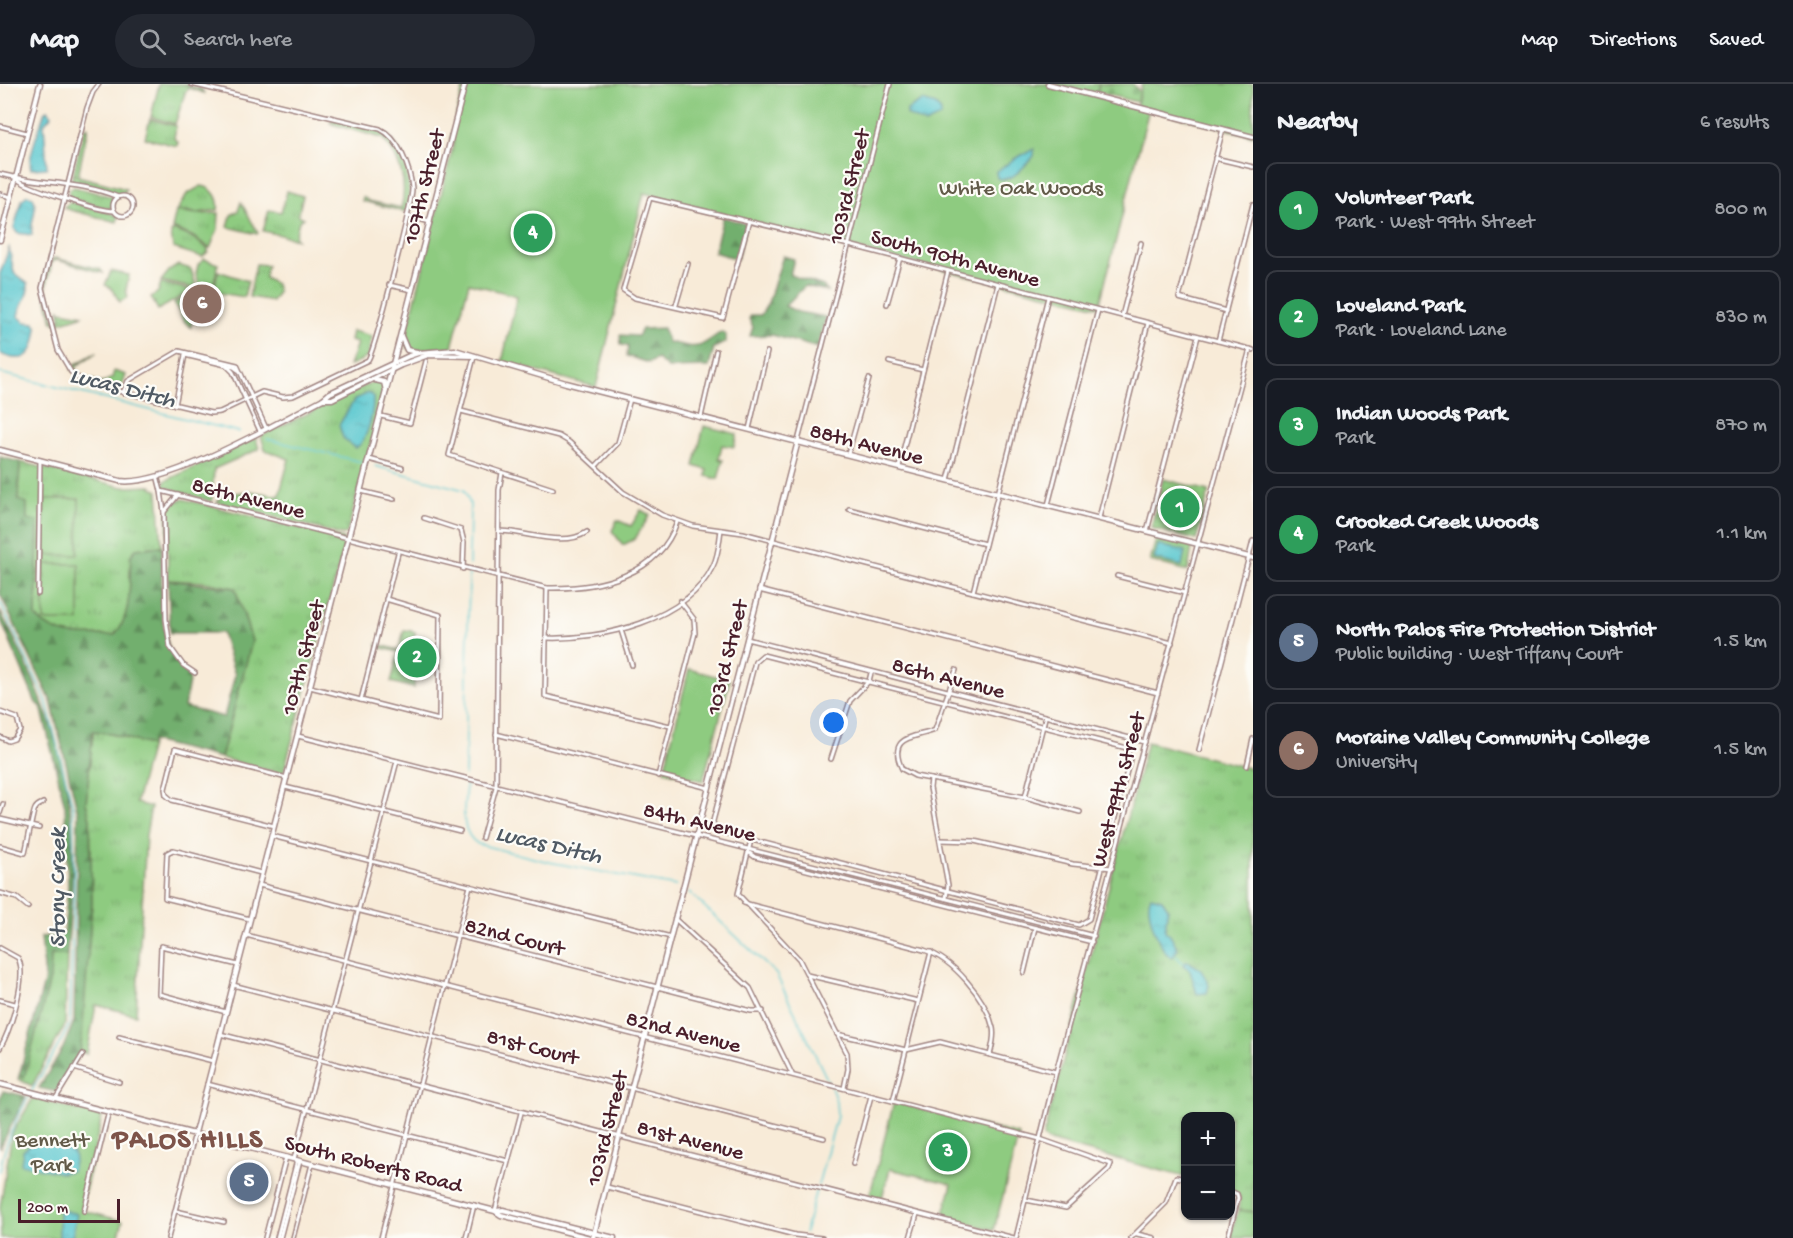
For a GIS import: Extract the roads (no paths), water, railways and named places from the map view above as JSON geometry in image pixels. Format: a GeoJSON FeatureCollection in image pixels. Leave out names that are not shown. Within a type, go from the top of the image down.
{"type":"FeatureCollection","features":[{"type":"Feature","properties":{"kind":"street"},"geometry":{"type":"LineString","coordinates":[[0,239],[40,84]]}},
{"type":"Feature","properties":{"kind":"street"},"geometry":{"type":"LineString","coordinates":[[99,84],[90,97],[42,288],[58,350],[77,379],[123,393],[213,413],[264,392],[283,397],[293,396],[368,360],[412,195],[410,176],[404,158],[384,131],[274,102],[191,84]]}},
{"type":"Feature","properties":{"kind":"street","name":"107th Street"},"geometry":{"type":"LineString","coordinates":[[168,1238],[387,395],[465,84]]}},
{"type":"Feature","properties":{"kind":"street","name":"103rd Street"},"geometry":{"type":"LineString","coordinates":[[593,1236],[890,84]]}},
{"type":"Feature","properties":{"kind":"street"},"geometry":{"type":"LineString","coordinates":[[1048,84],[1253,137]]}},
{"type":"Feature","properties":{"kind":"street"},"geometry":{"type":"LineString","coordinates":[[0,126],[27,133]]}},
{"type":"Feature","properties":{"kind":"street"},"geometry":{"type":"LineString","coordinates":[[1223,129],[1179,298],[1226,311]]}},
{"type":"Feature","properties":{"kind":"street"},"geometry":{"type":"LineString","coordinates":[[1215,158],[1253,167]]}},
{"type":"Feature","properties":{"kind":"street"},"geometry":{"type":"LineString","coordinates":[[0,174],[16,178],[20,182],[64,199],[114,211],[120,216],[126,216],[133,209],[131,199],[126,196],[118,197],[68,183],[46,182],[21,176],[16,178]]}},
{"type":"Feature","properties":{"kind":"street"},"geometry":{"type":"LineString","coordinates":[[0,194],[11,197]]}},
{"type":"Feature","properties":{"kind":"street"},"geometry":{"type":"LineString","coordinates":[[114,211],[114,202],[118,197]]}},
{"type":"Feature","properties":{"kind":"street","name":"South 90th Avenue"},"geometry":{"type":"LineString","coordinates":[[676,305],[635,298],[623,290],[650,198],[849,245],[1251,350]]}},
{"type":"Feature","properties":{"kind":"street"},"geometry":{"type":"LineString","coordinates":[[1218,341],[1253,204]]}},
{"type":"Feature","properties":{"kind":"street"},"geometry":{"type":"LineString","coordinates":[[407,216],[430,222]]}},
{"type":"Feature","properties":{"kind":"street"},"geometry":{"type":"LineString","coordinates":[[688,264],[676,305],[723,318],[749,221]]}},
{"type":"Feature","properties":{"kind":"street"},"geometry":{"type":"LineString","coordinates":[[1122,316],[1141,243]]}},
{"type":"Feature","properties":{"kind":"street"},"geometry":{"type":"LineString","coordinates":[[887,304],[900,258]]}},
{"type":"Feature","properties":{"kind":"street"},"geometry":{"type":"LineString","coordinates":[[899,467],[948,271]]}},
{"type":"Feature","properties":{"kind":"street"},"geometry":{"type":"LineString","coordinates":[[948,480],[998,284]]}},
{"type":"Feature","properties":{"kind":"street"},"geometry":{"type":"LineString","coordinates":[[389,285],[412,290]]}},
{"type":"Feature","properties":{"kind":"street"},"geometry":{"type":"LineString","coordinates":[[973,592],[1048,297]]}},
{"type":"Feature","properties":{"kind":"street"},"geometry":{"type":"LineString","coordinates":[[1048,505],[1098,310]]}},
{"type":"Feature","properties":{"kind":"street"},"geometry":{"type":"LineString","coordinates":[[1099,518],[1148,323]]}},
{"type":"Feature","properties":{"kind":"street"},"geometry":{"type":"LineString","coordinates":[[401,335],[406,349],[418,352]]}},
{"type":"Feature","properties":{"kind":"street"},"geometry":{"type":"LineString","coordinates":[[1147,531],[1198,336]]}},
{"type":"Feature","properties":{"kind":"street","name":"88th Avenue"},"geometry":{"type":"LineString","coordinates":[[323,399],[330,393],[418,352],[455,350],[630,399],[1251,557]]}},
{"type":"Feature","properties":{"kind":"street","name":"West 99th Street"},"geometry":{"type":"LineString","coordinates":[[1015,1238],[1056,1072],[1251,350]]}},
{"type":"Feature","properties":{"kind":"street"},"geometry":{"type":"LineString","coordinates":[[701,417],[716,351]]}},
{"type":"Feature","properties":{"kind":"street"},"geometry":{"type":"LineString","coordinates":[[749,429],[767,352]]}},
{"type":"Feature","properties":{"kind":"street"},"geometry":{"type":"LineString","coordinates":[[123,393],[128,381],[183,353],[233,363],[240,372],[266,428]]}},
{"type":"Feature","properties":{"kind":"street"},"geometry":{"type":"LineString","coordinates":[[183,353],[226,366],[234,366],[240,372]]}},
{"type":"Feature","properties":{"kind":"street"},"geometry":{"type":"LineString","coordinates":[[175,405],[183,353]]}},
{"type":"Feature","properties":{"kind":"street","name":"88th Avenue"},"geometry":{"type":"LineString","coordinates":[[323,399],[332,399],[393,369],[436,354],[474,356]]}},
{"type":"Feature","properties":{"kind":"street"},"geometry":{"type":"LineString","coordinates":[[474,356],[449,455],[553,489]]}},
{"type":"Feature","properties":{"kind":"street"},"geometry":{"type":"LineString","coordinates":[[381,416],[410,423],[426,361]]}},
{"type":"Feature","properties":{"kind":"street"},"geometry":{"type":"LineString","coordinates":[[890,362],[923,370]]}},
{"type":"Feature","properties":{"kind":"street"},"geometry":{"type":"LineString","coordinates":[[226,366],[233,372],[260,431]]}},
{"type":"Feature","properties":{"kind":"street"},"geometry":{"type":"LineString","coordinates":[[848,454],[869,379]]}},
{"type":"Feature","properties":{"kind":"street"},"geometry":{"type":"LineString","coordinates":[[369,380],[383,381],[387,395]]}},
{"type":"Feature","properties":{"kind":"street"},"geometry":{"type":"LineString","coordinates":[[0,450],[120,481],[158,478],[323,399]]}},
{"type":"Feature","properties":{"kind":"street"},"geometry":{"type":"LineString","coordinates":[[596,466],[618,443],[630,399]]}},
{"type":"Feature","properties":{"kind":"street"},"geometry":{"type":"LineString","coordinates":[[461,411],[558,436],[576,446],[614,485],[640,504],[677,522],[772,540],[1172,643]]}},
{"type":"Feature","properties":{"kind":"street"},"geometry":{"type":"LineString","coordinates":[[369,459],[402,468]]}},
{"type":"Feature","properties":{"kind":"street"},"geometry":{"type":"LineString","coordinates":[[38,594],[40,460]]}},
{"type":"Feature","properties":{"kind":"street"},"geometry":{"type":"LineString","coordinates":[[482,838],[496,787],[498,577],[502,473]]}},
{"type":"Feature","properties":{"kind":"street","name":"86th Avenue"},"geometry":{"type":"LineString","coordinates":[[158,478],[161,491],[463,569],[547,588],[586,586],[625,575],[657,555],[670,539],[677,522]]}},
{"type":"Feature","properties":{"kind":"street"},"geometry":{"type":"LineString","coordinates":[[161,491],[164,512],[166,619],[170,647],[183,665],[195,673]]}},
{"type":"Feature","properties":{"kind":"street"},"geometry":{"type":"LineString","coordinates":[[361,491],[394,499]]}},
{"type":"Feature","properties":{"kind":"street"},"geometry":{"type":"LineString","coordinates":[[164,512],[178,495]]}},
{"type":"Feature","properties":{"kind":"street"},"geometry":{"type":"LineString","coordinates":[[849,509],[985,544]]}},
{"type":"Feature","properties":{"kind":"street"},"geometry":{"type":"LineString","coordinates":[[424,518],[461,530],[464,542],[463,569]]}},
{"type":"Feature","properties":{"kind":"street"},"geometry":{"type":"LineString","coordinates":[[546,639],[584,638],[621,630],[649,620],[680,601],[697,588],[712,568],[718,553],[721,530]]}},
{"type":"Feature","properties":{"kind":"street"},"geometry":{"type":"LineString","coordinates":[[499,531],[560,538],[582,536],[587,532]]}},
{"type":"Feature","properties":{"kind":"street"},"geometry":{"type":"LineString","coordinates":[[1199,750],[1251,557],[1253,541]]}},
{"type":"Feature","properties":{"kind":"street"},"geometry":{"type":"LineString","coordinates":[[361,699],[398,552]]}},
{"type":"Feature","properties":{"kind":"street"},"geometry":{"type":"LineString","coordinates":[[1117,576],[1185,593]]}},
{"type":"Feature","properties":{"kind":"street"},"geometry":{"type":"LineString","coordinates":[[547,588],[545,696],[670,726]]}},
{"type":"Feature","properties":{"kind":"street"},"geometry":{"type":"LineString","coordinates":[[759,590],[1158,693]]}},
{"type":"Feature","properties":{"kind":"street"},"geometry":{"type":"LineString","coordinates":[[310,687],[439,720],[440,615],[386,599]]}},
{"type":"Feature","properties":{"kind":"street"},"geometry":{"type":"LineString","coordinates":[[658,776],[696,625],[680,601]]}},
{"type":"Feature","properties":{"kind":"street"},"geometry":{"type":"LineString","coordinates":[[621,630],[632,665]]}},
{"type":"Feature","properties":{"kind":"street","name":"86th Avenue"},"geometry":{"type":"LineString","coordinates":[[747,639],[871,673],[1145,742]]}},
{"type":"Feature","properties":{"kind":"street"},"geometry":{"type":"LineString","coordinates":[[771,656],[774,647]]}},
{"type":"Feature","properties":{"kind":"street"},"geometry":{"type":"LineString","coordinates":[[771,656],[1125,747],[1129,751],[1130,759],[1089,919],[1079,925],[751,840],[714,828],[713,822],[758,657],[771,656]]}},
{"type":"Feature","properties":{"kind":"street"},"geometry":{"type":"LineString","coordinates":[[956,670],[935,730],[908,736],[899,752],[899,763],[906,772],[1025,797],[1080,812]]}},
{"type":"Feature","properties":{"kind":"street"},"geometry":{"type":"LineString","coordinates":[[831,759],[850,701],[869,681],[871,673]]}},
{"type":"Feature","properties":{"kind":"street"},"geometry":{"type":"LineString","coordinates":[[0,712],[17,718],[20,730],[14,739],[8,741],[0,737]]}},
{"type":"Feature","properties":{"kind":"street"},"geometry":{"type":"LineString","coordinates":[[1025,797],[1045,718]]}},
{"type":"Feature","properties":{"kind":"street"},"geometry":{"type":"LineString","coordinates":[[496,734],[709,788]]}},
{"type":"Feature","properties":{"kind":"street","name":"84th Avenue"},"geometry":{"type":"LineString","coordinates":[[298,736],[1094,936]]}},
{"type":"Feature","properties":{"kind":"street"},"geometry":{"type":"LineString","coordinates":[[1246,766],[1253,742]]}},
{"type":"Feature","properties":{"kind":"street"},"geometry":{"type":"LineString","coordinates":[[274,826],[172,800],[166,795],[165,789],[175,749],[287,778]]}},
{"type":"Feature","properties":{"kind":"street"},"geometry":{"type":"LineString","coordinates":[[278,1238],[307,1110],[397,761]]}},
{"type":"Feature","properties":{"kind":"street"},"geometry":{"type":"LineString","coordinates":[[931,779],[930,788],[948,891],[945,904]]}},
{"type":"Feature","properties":{"kind":"street"},"geometry":{"type":"LineString","coordinates":[[284,787],[460,831]]}},
{"type":"Feature","properties":{"kind":"street"},"geometry":{"type":"LineString","coordinates":[[0,846],[25,853],[35,808],[43,803]]}},
{"type":"Feature","properties":{"kind":"street"},"geometry":{"type":"LineString","coordinates":[[0,813],[3,804]]}},
{"type":"Feature","properties":{"kind":"street"},"geometry":{"type":"LineString","coordinates":[[0,819],[39,828]]}},
{"type":"Feature","properties":{"kind":"street"},"geometry":{"type":"LineString","coordinates":[[272,836],[670,937]]}},
{"type":"Feature","properties":{"kind":"street"},"geometry":{"type":"LineString","coordinates":[[751,840],[738,894],[744,903],[795,953],[807,975],[849,1060],[843,1088]]}},
{"type":"Feature","properties":{"kind":"street"},"geometry":{"type":"LineString","coordinates":[[940,840],[974,841],[1073,864],[1112,868]]}},
{"type":"Feature","properties":{"kind":"street"},"geometry":{"type":"LineString","coordinates":[[250,919],[165,898],[167,853],[171,850],[262,873]]}},
{"type":"Feature","properties":{"kind":"street","name":"84th Avenue"},"geometry":{"type":"LineString","coordinates":[[748,850],[755,857],[1092,942]]}},
{"type":"Feature","properties":{"kind":"street","name":"82nd Court"},"geometry":{"type":"LineString","coordinates":[[259,885],[751,1011],[763,1011]]}},
{"type":"Feature","properties":{"kind":"street"},"geometry":{"type":"LineString","coordinates":[[381,1238],[470,886]]}},
{"type":"Feature","properties":{"kind":"street"},"geometry":{"type":"LineString","coordinates":[[0,893],[22,900],[28,907]]}},
{"type":"Feature","properties":{"kind":"street"},"geometry":{"type":"LineString","coordinates":[[744,903],[930,952],[963,976],[979,999],[993,1029],[990,1055]]}},
{"type":"Feature","properties":{"kind":"street"},"geometry":{"type":"LineString","coordinates":[[675,919],[746,983],[763,1011],[792,1074]]}},
{"type":"Feature","properties":{"kind":"street"},"geometry":{"type":"LineString","coordinates":[[1062,928],[1064,921]]}},
{"type":"Feature","properties":{"kind":"street"},"geometry":{"type":"LineString","coordinates":[[1024,973],[1036,928]]}},
{"type":"Feature","properties":{"kind":"street","name":"82nd Avenue"},"geometry":{"type":"LineString","coordinates":[[246,935],[1040,1139],[1111,1164],[1109,1169],[1066,1208],[1026,1200]]}},
{"type":"Feature","properties":{"kind":"street"},"geometry":{"type":"LineString","coordinates":[[226,1012],[160,995],[161,946],[238,966]]}},
{"type":"Feature","properties":{"kind":"street"},"geometry":{"type":"LineString","coordinates":[[0,948],[16,955],[21,965],[22,977],[0,1048]]}},
{"type":"Feature","properties":{"kind":"street"},"geometry":{"type":"LineString","coordinates":[[893,1101],[930,952]]}},
{"type":"Feature","properties":{"kind":"street"},"geometry":{"type":"LineString","coordinates":[[807,975],[918,1000]]}},
{"type":"Feature","properties":{"kind":"street","name":"81st Court"},"geometry":{"type":"LineString","coordinates":[[233,985],[824,1138]]}},
{"type":"Feature","properties":{"kind":"street"},"geometry":{"type":"LineString","coordinates":[[0,1000],[15,1004]]}},
{"type":"Feature","properties":{"kind":"street","name":"81st Avenue"},"geometry":{"type":"LineString","coordinates":[[220,1034],[1015,1238]]}},
{"type":"Feature","properties":{"kind":"street"},"geometry":{"type":"LineString","coordinates":[[837,1034],[906,1050],[940,1042],[1056,1072]]}},
{"type":"Feature","properties":{"kind":"street"},"geometry":{"type":"LineString","coordinates":[[119,1037],[213,1061]]}},
{"type":"Feature","properties":{"kind":"street"},"geometry":{"type":"LineString","coordinates":[[56,1098],[83,1054]]}},
{"type":"Feature","properties":{"kind":"street"},"geometry":{"type":"LineString","coordinates":[[74,1068],[119,1082]]}},
{"type":"Feature","properties":{"kind":"street","name":"South Roberts Road"},"geometry":{"type":"LineString","coordinates":[[0,1084],[495,1211],[503,1210],[593,1236],[614,1238]]}},
{"type":"Feature","properties":{"kind":"street"},"geometry":{"type":"LineString","coordinates":[[207,1084],[508,1161]]}},
{"type":"Feature","properties":{"kind":"street"},"geometry":{"type":"LineString","coordinates":[[854,1164],[871,1095]]}},
{"type":"Feature","properties":{"kind":"street"},"geometry":{"type":"LineString","coordinates":[[84,1211],[109,1111]]}},
{"type":"Feature","properties":{"kind":"street"},"geometry":{"type":"LineString","coordinates":[[495,1211],[521,1113]]}},
{"type":"Feature","properties":{"kind":"street"},"geometry":{"type":"LineString","coordinates":[[265,1238],[286,1157]]}},
{"type":"Feature","properties":{"kind":"street"},"geometry":{"type":"LineString","coordinates":[[293,1238],[312,1164]]}},
{"type":"Feature","properties":{"kind":"street"},"geometry":{"type":"LineString","coordinates":[[1131,1238],[1166,1203],[1176,1176],[1181,1178]]}},
{"type":"Feature","properties":{"kind":"street"},"geometry":{"type":"LineString","coordinates":[[607,1187],[795,1235],[822,1238]]}},
{"type":"Feature","properties":{"kind":"street"},"geometry":{"type":"LineString","coordinates":[[466,1238],[474,1205]]}},
{"type":"Feature","properties":{"kind":"street"},"geometry":{"type":"LineString","coordinates":[[175,1210],[224,1222]]}},
{"type":"Feature","properties":{"kind":"street"},"geometry":{"type":"LineString","coordinates":[[910,1238],[917,1213]]}},
{"type":"Feature","properties":{"kind":"street"},"geometry":{"type":"LineString","coordinates":[[1228,1238],[1232,1220]]}},
{"type":"Feature","properties":{"kind":"street"},"geometry":{"type":"LineString","coordinates":[[1137,1234],[1154,1238]]}},
{"type":"Feature","properties":{"kind":"water"},"geometry":{"type":"Polygon","coordinates":[[[922,101],[936,105],[941,112],[940,117],[925,124],[907,115],[907,110],[922,101]]]}},
{"type":"Feature","properties":{"kind":"water"},"geometry":{"type":"Polygon","coordinates":[[[48,110],[52,115],[44,124],[47,168],[31,169],[35,141],[45,111],[48,110]]]}},
{"type":"Feature","properties":{"kind":"water"},"geometry":{"type":"Polygon","coordinates":[[[1034,149],[1034,156],[1018,173],[1008,178],[997,178],[996,172],[1014,159],[1034,149]]]}},
{"type":"Feature","properties":{"kind":"water"},"geometry":{"type":"Polygon","coordinates":[[[27,195],[33,197],[35,202],[32,235],[17,233],[14,228],[22,200],[27,195]]]}},
{"type":"Feature","properties":{"kind":"water"},"geometry":{"type":"Polygon","coordinates":[[[9,248],[14,273],[28,284],[18,316],[25,322],[34,323],[37,328],[32,350],[25,357],[20,358],[7,357],[0,353],[0,274],[9,248]]]}},
{"type":"Feature","properties":{"kind":"water"},"geometry":{"type":"Polygon","coordinates":[[[368,393],[373,396],[371,417],[364,439],[356,448],[343,438],[339,425],[354,400],[368,393]]]}},
{"type":"Feature","properties":{"kind":"water"},"geometry":{"type":"Polygon","coordinates":[[[1158,545],[1185,551],[1182,566],[1154,559],[1158,545]]]}},
{"type":"Feature","properties":{"kind":"water"},"geometry":{"type":"Polygon","coordinates":[[[1151,896],[1162,899],[1168,908],[1165,931],[1171,936],[1178,949],[1172,958],[1163,948],[1154,929],[1149,910],[1151,896]]]}},
{"type":"Feature","properties":{"kind":"water"},"geometry":{"type":"Polygon","coordinates":[[[1187,961],[1201,969],[1209,985],[1207,993],[1197,994],[1190,970],[1183,965],[1187,961]]]}},
{"type":"Feature","properties":{"kind":"water"},"geometry":{"type":"Polygon","coordinates":[[[34,1140],[72,1150],[75,1158],[72,1171],[61,1173],[21,1164],[23,1151],[34,1140]]]}},
{"type":"Feature","properties":{"kind":"water"},"geometry":{"type":"Polygon","coordinates":[[[59,1209],[77,1214],[72,1238],[59,1238],[59,1209]]]}},
{"type":"Feature","properties":{"kind":"waterway","name":"Lucas Ditch"},"geometry":{"type":"LineString","coordinates":[[0,373],[239,432]]}},
{"type":"Feature","properties":{"kind":"waterway","name":"Lucas Ditch"},"geometry":{"type":"LineString","coordinates":[[267,439],[362,462]]}},
{"type":"Feature","properties":{"kind":"waterway","name":"Lucas Ditch"},"geometry":{"type":"LineString","coordinates":[[375,466],[464,490],[470,504],[469,565]]}},
{"type":"Feature","properties":{"kind":"waterway","name":"Lucas Ditch"},"geometry":{"type":"LineString","coordinates":[[465,775],[469,574]]}},
{"type":"Feature","properties":{"kind":"waterway","name":"Stony Creek"},"geometry":{"type":"LineString","coordinates":[[0,602],[46,700],[73,808],[74,878],[70,1023],[20,1113],[0,1171]]}},
{"type":"Feature","properties":{"kind":"waterway","name":"Lucas Ditch"},"geometry":{"type":"LineString","coordinates":[[466,784],[465,825],[472,839],[478,844],[549,862],[676,886]]}},
{"type":"Feature","properties":{"kind":"waterway","name":"Lucas Ditch"},"geometry":{"type":"LineString","coordinates":[[689,892],[776,974],[828,1081]]}},
{"type":"Feature","properties":{"kind":"waterway"},"geometry":{"type":"LineString","coordinates":[[1176,956],[1183,963]]}},
{"type":"Feature","properties":{"kind":"waterway","name":"Lucas Ditch"},"geometry":{"type":"LineString","coordinates":[[818,1185],[837,1116],[836,1101],[831,1087]]}},
{"type":"Feature","properties":{"kind":"waterway","name":"Lucas Ditch"},"geometry":{"type":"LineString","coordinates":[[805,1232],[816,1190]]}},
{"type":"Feature","properties":{"kind":"place","name":"Crooked Creek Woods"},"geometry":{"type":"Point","coordinates":[533,233]}},
{"type":"Feature","properties":{"kind":"place","name":"Moraine Valley Community College"},"geometry":{"type":"Point","coordinates":[202,304]}},
{"type":"Feature","properties":{"kind":"place","name":"Volunteer Park"},"geometry":{"type":"Point","coordinates":[1180,508]}},
{"type":"Feature","properties":{"kind":"place","name":"Loveland Park"},"geometry":{"type":"Point","coordinates":[417,658]}},
{"type":"Feature","properties":{"kind":"place","name":"Indian Woods Park"},"geometry":{"type":"Point","coordinates":[948,1152]}},
{"type":"Feature","properties":{"kind":"place","name":"North Palos Fire Protection District"},"geometry":{"type":"Point","coordinates":[249,1182]}},
{"type":"Feature","properties":{"kind":"district","name":"PALOS HILLS"},"geometry":{"type":"Point","coordinates":[188,1137]}},
{"type":"Feature","properties":{"kind":"park label","name":"White Oak Woods"},"geometry":{"type":"Point","coordinates":[1021,186]}},
{"type":"Feature","properties":{"kind":"park label","name":"Bennett Park"},"geometry":{"type":"Point","coordinates":[52,1150]}}]}
